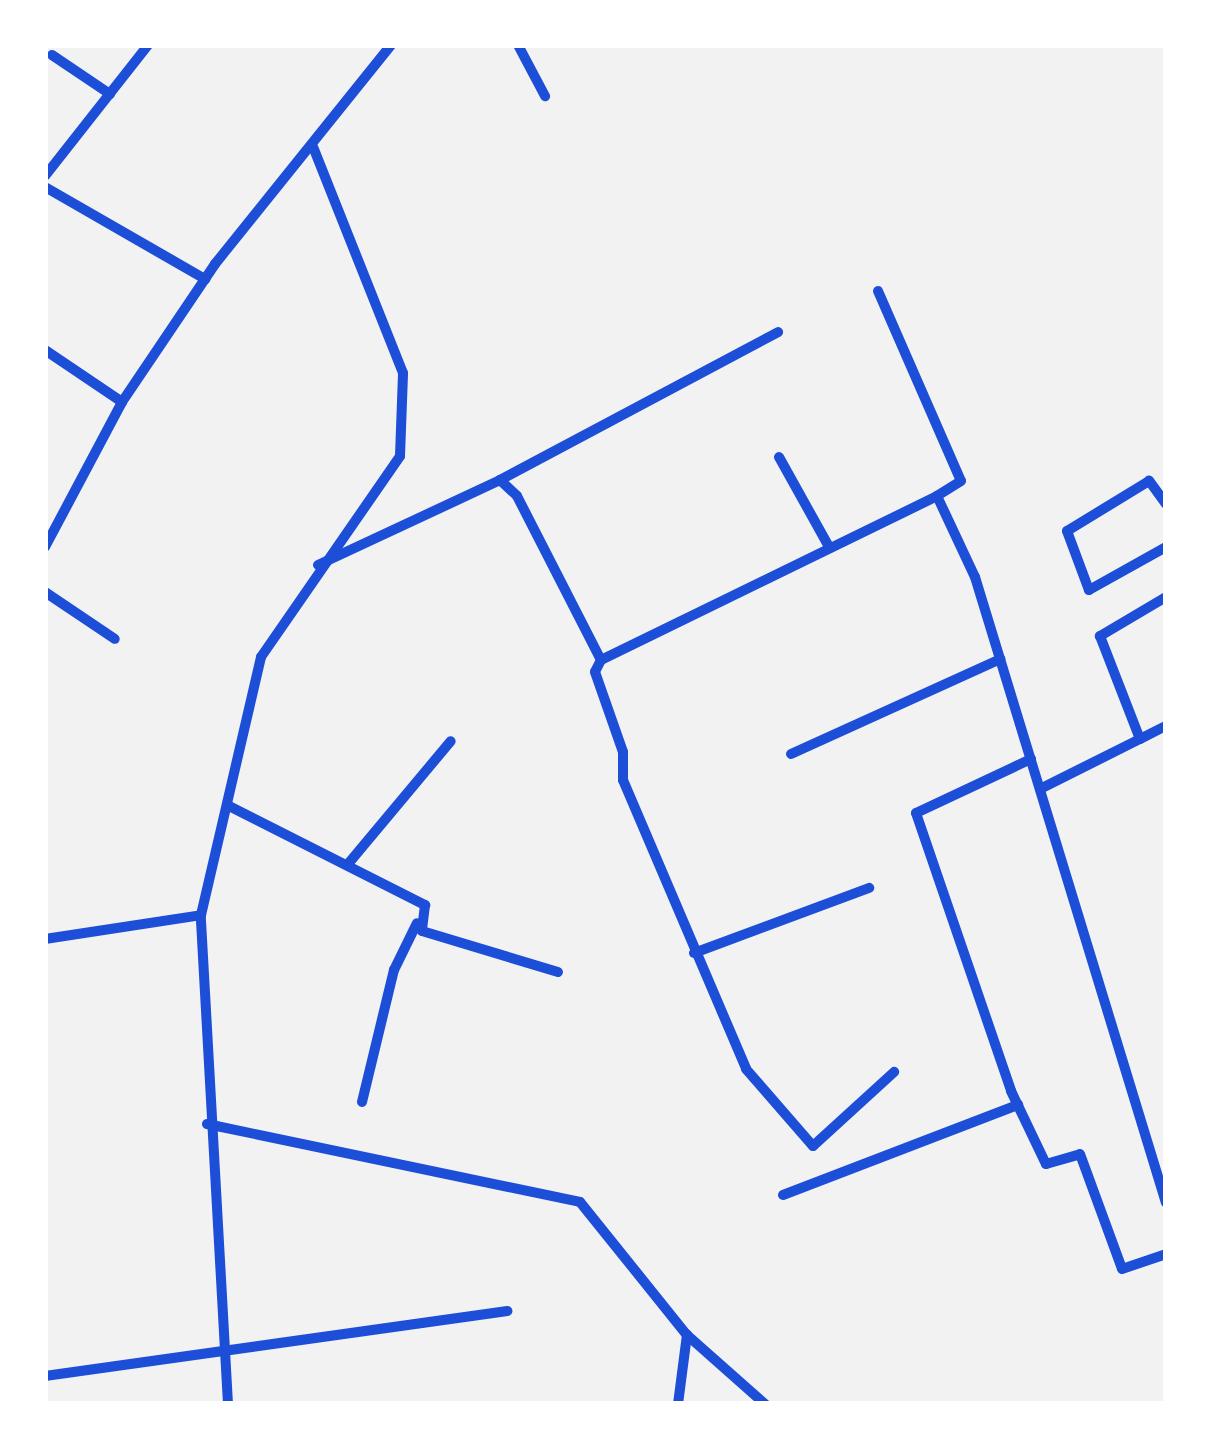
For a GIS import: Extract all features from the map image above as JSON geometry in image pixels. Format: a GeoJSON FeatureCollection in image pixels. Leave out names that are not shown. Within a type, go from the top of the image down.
{"type":"FeatureCollection","features":[{"type":"Feature","properties":{"kind":"street"},"geometry":{"type":"LineString","coordinates":[[45,176],[148,45]]}},
{"type":"Feature","properties":{"kind":"street"},"geometry":{"type":"LineString","coordinates":[[45,547],[122,402],[206,278],[391,45]]}},
{"type":"Feature","properties":{"kind":"street"},"geometry":{"type":"LineString","coordinates":[[518,45],[545,96]]}},
{"type":"Feature","properties":{"kind":"street"},"geometry":{"type":"LineString","coordinates":[[52,55],[110,94]]}},
{"type":"Feature","properties":{"kind":"street"},"geometry":{"type":"LineString","coordinates":[[228,1404],[206,1124],[200,915],[261,657],[318,565],[400,456],[403,373],[312,147]]}},
{"type":"Feature","properties":{"kind":"street"},"geometry":{"type":"LineString","coordinates":[[45,187],[206,278]]}},
{"type":"Feature","properties":{"kind":"street"},"geometry":{"type":"LineString","coordinates":[[878,291],[961,481],[938,496],[828,545],[601,660],[595,672],[623,752],[623,780],[746,1069],[812,1146],[894,1072]]}},
{"type":"Feature","properties":{"kind":"street"},"geometry":{"type":"LineString","coordinates":[[318,565],[500,480],[778,332]]}},
{"type":"Feature","properties":{"kind":"street"},"geometry":{"type":"LineString","coordinates":[[45,350],[122,402]]}},
{"type":"Feature","properties":{"kind":"street"},"geometry":{"type":"LineString","coordinates":[[779,457],[828,545]]}},
{"type":"Feature","properties":{"kind":"street"},"geometry":{"type":"LineString","coordinates":[[500,480],[517,496],[601,660]]}},
{"type":"Feature","properties":{"kind":"street"},"geometry":{"type":"LineString","coordinates":[[1166,504],[1148,481],[1067,532],[1088,590],[1166,547]]}},
{"type":"Feature","properties":{"kind":"street"},"geometry":{"type":"LineString","coordinates":[[938,496],[1000,659],[1166,1204]]}},
{"type":"Feature","properties":{"kind":"street"},"geometry":{"type":"LineString","coordinates":[[45,592],[115,639]]}},
{"type":"Feature","properties":{"kind":"street"},"geometry":{"type":"LineString","coordinates":[[1140,739],[1100,636],[1166,597]]}},
{"type":"Feature","properties":{"kind":"street"},"geometry":{"type":"LineString","coordinates":[[791,754],[1000,659]]}},
{"type":"Feature","properties":{"kind":"street"},"geometry":{"type":"LineString","coordinates":[[1040,789],[1166,726]]}},
{"type":"Feature","properties":{"kind":"street"},"geometry":{"type":"LineString","coordinates":[[348,864],[450,741]]}},
{"type":"Feature","properties":{"kind":"street"},"geometry":{"type":"LineString","coordinates":[[1030,759],[916,813],[1018,1104],[1046,1164],[1080,1154],[1122,1269],[1166,1254]]}},
{"type":"Feature","properties":{"kind":"street"},"geometry":{"type":"LineString","coordinates":[[228,806],[425,904],[394,970],[362,1102]]}},
{"type":"Feature","properties":{"kind":"street"},"geometry":{"type":"LineString","coordinates":[[694,953],[869,888]]}},
{"type":"Feature","properties":{"kind":"street"},"geometry":{"type":"LineString","coordinates":[[45,939],[200,915]]}},
{"type":"Feature","properties":{"kind":"street"},"geometry":{"type":"LineString","coordinates":[[417,923],[558,972]]}},
{"type":"Feature","properties":{"kind":"street"},"geometry":{"type":"LineString","coordinates":[[783,1195],[1018,1104]]}},
{"type":"Feature","properties":{"kind":"street"},"geometry":{"type":"LineString","coordinates":[[206,1124],[580,1202],[687,1335],[765,1404]]}},
{"type":"Feature","properties":{"kind":"street"},"geometry":{"type":"LineString","coordinates":[[45,1376],[223,1346],[507,1311]]}},
{"type":"Feature","properties":{"kind":"street"},"geometry":{"type":"LineString","coordinates":[[678,1404],[687,1335]]}}]}
